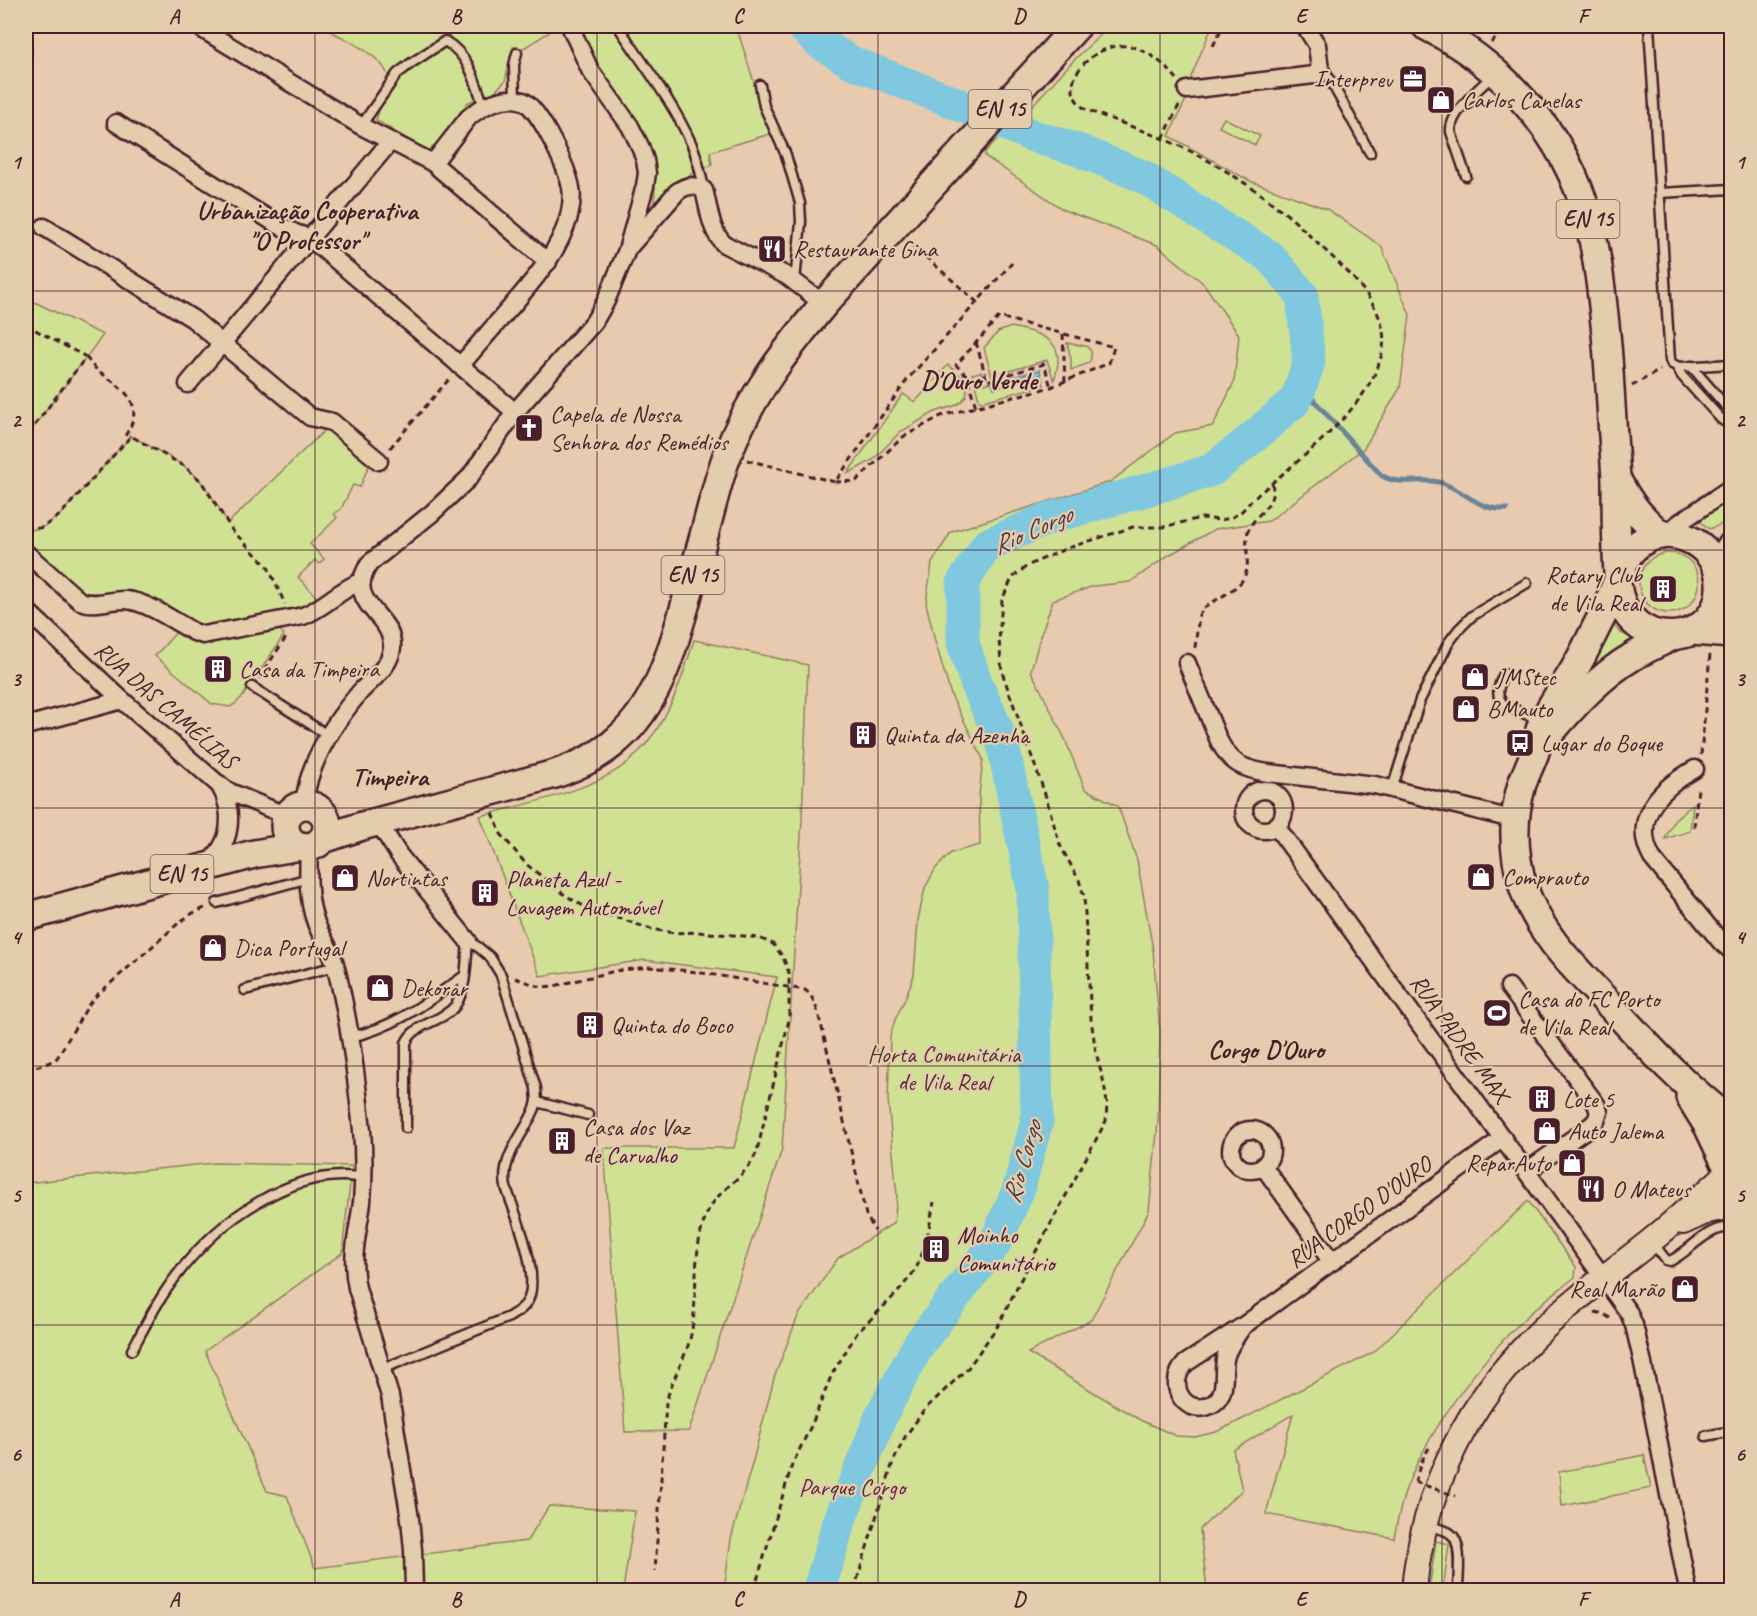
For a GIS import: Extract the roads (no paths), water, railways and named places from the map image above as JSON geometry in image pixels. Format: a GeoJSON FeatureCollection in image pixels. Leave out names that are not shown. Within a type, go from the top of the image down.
{"type":"FeatureCollection","features":[{"type":"Feature","properties":{"kind":"main road","name":"EN 15"},"geometry":{"type":"LineString","coordinates":[[26,917],[254,854],[305,829],[370,824],[555,774],[588,760],[620,738],[641,713],[658,685],[669,658],[727,455],[745,414],[763,383],[824,304],[1077,26]]}},
{"type":"Feature","properties":{"kind":"main road","name":"EN 15"},"geometry":{"type":"LineString","coordinates":[[1426,26],[1473,54],[1507,82],[1530,107],[1554,142],[1575,183],[1587,216],[1601,288],[1608,359],[1616,478],[1618,579],[1622,605],[1630,619],[1642,629],[1658,635],[1731,634]]}},
{"type":"Feature","properties":{"kind":"main road","name":"EN 15"},"geometry":{"type":"LineString","coordinates":[[1616,478],[1642,519],[1665,534],[1683,536],[1698,543],[1709,553],[1717,566]]}},
{"type":"Feature","properties":{"kind":"main road"},"geometry":{"type":"LineString","coordinates":[[1665,534],[1648,539],[1636,546],[1626,557],[1618,579],[1576,666],[1543,722],[1536,750],[1521,788],[1515,838],[1520,875],[1528,900],[1540,925],[1563,956],[1677,1076],[1731,1123]]}},
{"type":"Feature","properties":{"kind":"main road"},"geometry":{"type":"LineString","coordinates":[[1536,750],[1564,717],[1605,677],[1632,657],[1704,623],[1712,613],[1726,606],[1717,566]]}},
{"type":"Feature","properties":{"kind":"main road"},"geometry":{"type":"LineString","coordinates":[[1414,1590],[1425,1525],[1448,1462],[1470,1419],[1493,1384],[1535,1336],[1729,1174],[1707,1126],[1677,1076]]}},
{"type":"Feature","properties":{"kind":"main road"},"geometry":{"type":"LineString","coordinates":[[1657,1235],[1707,1211],[1731,1206]]}},
{"type":"Feature","properties":{"kind":"street"},"geometry":{"type":"LineString","coordinates":[[414,1590],[410,1519],[390,1396],[353,1272],[354,1246],[364,1178],[362,1130],[351,1037],[336,966],[311,908],[305,829],[306,789],[318,754],[329,736],[357,696],[384,667],[391,655],[391,638],[386,627],[366,601],[361,588],[364,572],[370,563],[461,488],[515,412],[594,322],[606,301],[627,250],[645,186],[645,159],[630,126],[590,70],[570,26]]}},
{"type":"Feature","properties":{"kind":"street"},"geometry":{"type":"LineString","coordinates":[[1186,90],[1312,75],[1318,72],[1320,62],[1316,44],[1305,26]]}},
{"type":"Feature","properties":{"kind":"street"},"geometry":{"type":"LineString","coordinates":[[202,29],[361,126],[433,163],[548,262]]}},
{"type":"Feature","properties":{"kind":"street"},"geometry":{"type":"LineString","coordinates":[[433,163],[469,117],[484,107],[505,100],[524,101],[537,115],[563,164],[571,186],[569,218],[548,262],[460,366]]}},
{"type":"Feature","properties":{"kind":"street"},"geometry":{"type":"LineString","coordinates":[[116,123],[285,229],[310,238],[515,412]]}},
{"type":"Feature","properties":{"kind":"street"},"geometry":{"type":"LineString","coordinates":[[188,384],[390,142]]}},
{"type":"Feature","properties":{"kind":"street"},"geometry":{"type":"LineString","coordinates":[[627,250],[680,190],[690,185],[698,186],[704,190],[714,230],[724,244],[795,281],[824,304]]}},
{"type":"Feature","properties":{"kind":"street"},"geometry":{"type":"LineString","coordinates":[[44,227],[194,319],[310,417],[332,422],[379,461]]}},
{"type":"Feature","properties":{"kind":"street"},"geometry":{"type":"LineString","coordinates":[[1665,534],[1729,486]]}},
{"type":"Feature","properties":{"kind":"street"},"geometry":{"type":"LineString","coordinates":[[1717,566],[1724,547],[1731,537]]}},
{"type":"Feature","properties":{"kind":"street"},"geometry":{"type":"LineString","coordinates":[[26,553],[80,601],[94,604],[121,600],[136,602],[199,634],[206,635],[314,611],[362,581]]}},
{"type":"Feature","properties":{"kind":"street","name":"RUA DAS CAMÉLIAS"},"geometry":{"type":"LineString","coordinates":[[26,610],[122,700],[218,784],[305,829]]}},
{"type":"Feature","properties":{"kind":"street"},"geometry":{"type":"LineString","coordinates":[[1186,663],[1219,741],[1228,757],[1235,763],[1268,773],[1392,789],[1516,820]]}},
{"type":"Feature","properties":{"kind":"street"},"geometry":{"type":"LineString","coordinates":[[26,726],[122,700]]}},
{"type":"Feature","properties":{"kind":"street"},"geometry":{"type":"LineString","coordinates":[[1698,769],[1668,786],[1654,802],[1646,819],[1645,843],[1652,858],[1731,951]]}},
{"type":"Feature","properties":{"kind":"street"},"geometry":{"type":"LineString","coordinates":[[200,869],[212,861],[220,850],[228,830],[229,809],[218,784]]}},
{"type":"Feature","properties":{"kind":"street"},"geometry":{"type":"LineString","coordinates":[[370,824],[399,855],[468,941]]}},
{"type":"Feature","properties":{"kind":"street","name":"RUA PADRE MAX"},"geometry":{"type":"LineString","coordinates":[[1276,826],[1626,1308],[1634,1325],[1688,1590]]}},
{"type":"Feature","properties":{"kind":"street"},"geometry":{"type":"LineString","coordinates":[[1509,987],[1596,1104],[1599,1112],[1596,1121],[1588,1128],[1527,1171]]}},
{"type":"Feature","properties":{"kind":"street","name":"RUA CORGO D'OURO"},"geometry":{"type":"LineString","coordinates":[[1243,1326],[1227,1354],[1223,1369],[1224,1385],[1218,1399],[1204,1407],[1188,1404],[1182,1399],[1176,1384],[1180,1369],[1503,1138]]}},
{"type":"Feature","properties":{"kind":"street"},"geometry":{"type":"LineString","coordinates":[[1263,1166],[1332,1262]]}},
{"type":"Feature","properties":{"kind":"lane"},"geometry":{"type":"LineString","coordinates":[[26,26],[26,130]]}},
{"type":"Feature","properties":{"kind":"lane"},"geometry":{"type":"LineString","coordinates":[[618,26],[671,107],[687,136],[699,164],[704,190]]}},
{"type":"Feature","properties":{"kind":"lane"},"geometry":{"type":"LineString","coordinates":[[1649,26],[1670,357],[1672,364],[1719,417],[1725,423],[1731,424]]}},
{"type":"Feature","properties":{"kind":"lane"},"geometry":{"type":"LineString","coordinates":[[361,126],[397,74],[445,41],[457,50],[469,64],[484,107]]}},
{"type":"Feature","properties":{"kind":"lane"},"geometry":{"type":"LineString","coordinates":[[515,100],[514,66],[517,52]]}},
{"type":"Feature","properties":{"kind":"lane"},"geometry":{"type":"LineString","coordinates":[[1320,62],[1370,153]]}},
{"type":"Feature","properties":{"kind":"lane"},"geometry":{"type":"LineString","coordinates":[[1466,176],[1450,125],[1458,112],[1495,72]]}},
{"type":"Feature","properties":{"kind":"lane"},"geometry":{"type":"LineString","coordinates":[[760,85],[764,106],[786,154],[801,204],[795,281]]}},
{"type":"Feature","properties":{"kind":"lane"},"geometry":{"type":"LineString","coordinates":[[1660,193],[1731,189]]}},
{"type":"Feature","properties":{"kind":"lane"},"geometry":{"type":"LineString","coordinates":[[1677,367],[1731,364]]}},
{"type":"Feature","properties":{"kind":"lane"},"geometry":{"type":"LineString","coordinates":[[1690,366],[1722,402],[1731,408]]}},
{"type":"Feature","properties":{"kind":"lane"},"geometry":{"type":"LineString","coordinates":[[1392,789],[1420,700],[1449,642],[1472,616],[1527,583]]}},
{"type":"Feature","properties":{"kind":"lane"},"geometry":{"type":"LineString","coordinates":[[1504,674],[1498,694],[1504,705],[1543,722]]}},
{"type":"Feature","properties":{"kind":"lane"},"geometry":{"type":"LineString","coordinates":[[252,687],[329,736]]}},
{"type":"Feature","properties":{"kind":"lane"},"geometry":{"type":"LineString","coordinates":[[217,903],[309,878]]}},
{"type":"Feature","properties":{"kind":"lane"},"geometry":{"type":"LineString","coordinates":[[382,1369],[509,1317],[525,1306],[529,1298],[530,1266],[506,1186],[505,1173],[509,1155],[533,1114],[537,1102],[536,1088],[504,981],[495,963],[478,946],[468,941],[464,976],[458,1000],[452,1009],[412,1033],[406,1043],[406,1128]]}},
{"type":"Feature","properties":{"kind":"lane"},"geometry":{"type":"LineString","coordinates":[[245,990],[336,966]]}},
{"type":"Feature","properties":{"kind":"lane"},"geometry":{"type":"LineString","coordinates":[[351,1037],[397,1022],[464,976]]}},
{"type":"Feature","properties":{"kind":"lane"},"geometry":{"type":"LineString","coordinates":[[537,1102],[588,1115]]}},
{"type":"Feature","properties":{"kind":"lane"},"geometry":{"type":"LineString","coordinates":[[132,1350],[175,1276],[201,1246],[255,1204],[279,1191],[319,1178],[349,1175],[364,1178]]}},
{"type":"Feature","properties":{"kind":"lane"},"geometry":{"type":"LineString","coordinates":[[1657,1235],[1665,1259],[1670,1261],[1712,1232],[1731,1228]]}},
{"type":"Feature","properties":{"kind":"lane"},"geometry":{"type":"LineString","coordinates":[[1706,1436],[1731,1431]]}},
{"type":"Feature","properties":{"kind":"lane"},"geometry":{"type":"LineString","coordinates":[[1425,1525],[1454,1535],[1458,1544],[1458,1590]]}},
{"type":"Feature","properties":{"kind":"water"},"geometry":{"type":"Polygon","coordinates":[[[1040,370],[1041,375],[994,388],[992,382],[1040,370]]]}},
{"type":"Feature","properties":{"kind":"waterway","name":"Rio Corgo"},"geometry":{"type":"LineString","coordinates":[[802,26],[820,43],[851,62],[1033,136],[1078,150],[1142,176],[1269,256],[1302,295],[1309,362],[1296,400],[1212,470],[1049,518],[987,545],[963,582],[963,643],[977,685],[1002,741],[1033,890],[1037,1121],[1018,1191],[994,1245],[919,1344],[882,1414],[839,1522],[819,1590]]}},
{"type":"Feature","properties":{"kind":"waterway"},"geometry":{"type":"LineString","coordinates":[[1301,386],[1381,475],[1396,481],[1442,483],[1481,504],[1497,509],[1507,509]]}},
{"type":"Feature","properties":{"kind":"place","name":"Interprev"},"geometry":{"type":"Point","coordinates":[1413,79]}},
{"type":"Feature","properties":{"kind":"place","name":"Carlos Canelas"},"geometry":{"type":"Point","coordinates":[1441,100]}},
{"type":"Feature","properties":{"kind":"place","name":"Restaurante Gina"},"geometry":{"type":"Point","coordinates":[772,249]}},
{"type":"Feature","properties":{"kind":"place","name":"Capela de Nossa Senhora dos Remédios"},"geometry":{"type":"Point","coordinates":[529,428]}},
{"type":"Feature","properties":{"kind":"place","name":"Rotary Club de Vila Real"},"geometry":{"type":"Point","coordinates":[1663,589]}},
{"type":"Feature","properties":{"kind":"place","name":"Casa da Timpeira"},"geometry":{"type":"Point","coordinates":[218,669]}},
{"type":"Feature","properties":{"kind":"place","name":"JMStec"},"geometry":{"type":"Point","coordinates":[1475,677]}},
{"type":"Feature","properties":{"kind":"place","name":"BMauto"},"geometry":{"type":"Point","coordinates":[1466,709]}},
{"type":"Feature","properties":{"kind":"place","name":"Quinta da Azenha"},"geometry":{"type":"Point","coordinates":[863,735]}},
{"type":"Feature","properties":{"kind":"place","name":"Lugar do Boque"},"geometry":{"type":"Point","coordinates":[1520,743]}},
{"type":"Feature","properties":{"kind":"place","name":"Comprauto"},"geometry":{"type":"Point","coordinates":[1481,877]}},
{"type":"Feature","properties":{"kind":"place","name":"Nortintas"},"geometry":{"type":"Point","coordinates":[345,878]}},
{"type":"Feature","properties":{"kind":"place","name":"Planeta Azul - Lavagem Automóvel"},"geometry":{"type":"Point","coordinates":[485,893]}},
{"type":"Feature","properties":{"kind":"place","name":"Dica Portugal"},"geometry":{"type":"Point","coordinates":[213,948]}},
{"type":"Feature","properties":{"kind":"place","name":"Dekorar"},"geometry":{"type":"Point","coordinates":[380,988]}},
{"type":"Feature","properties":{"kind":"place","name":"Casa do FC Porto de Vila Real"},"geometry":{"type":"Point","coordinates":[1497,1013]}},
{"type":"Feature","properties":{"kind":"place","name":"Quinta do Boco"},"geometry":{"type":"Point","coordinates":[590,1025]}},
{"type":"Feature","properties":{"kind":"place","name":"Lote 5"},"geometry":{"type":"Point","coordinates":[1542,1099]}},
{"type":"Feature","properties":{"kind":"place","name":"Auto Jalema"},"geometry":{"type":"Point","coordinates":[1547,1131]}},
{"type":"Feature","properties":{"kind":"place","name":"Casa dos Vaz de Carvalho"},"geometry":{"type":"Point","coordinates":[562,1141]}},
{"type":"Feature","properties":{"kind":"place","name":"ReparAuto"},"geometry":{"type":"Point","coordinates":[1572,1163]}},
{"type":"Feature","properties":{"kind":"place","name":"O Mateus"},"geometry":{"type":"Point","coordinates":[1591,1189]}},
{"type":"Feature","properties":{"kind":"place","name":"Moinho Comunitário"},"geometry":{"type":"Point","coordinates":[936,1249]}},
{"type":"Feature","properties":{"kind":"place","name":"Real Marão"},"geometry":{"type":"Point","coordinates":[1685,1289]}},
{"type":"Feature","properties":{"kind":"district","name":"Urbanização Cooperativa \"O Professor\""},"geometry":{"type":"Point","coordinates":[307,224]}},
{"type":"Feature","properties":{"kind":"district","name":"D'Ouro Verde"},"geometry":{"type":"Point","coordinates":[979,380]}},
{"type":"Feature","properties":{"kind":"district","name":"Timpeira"},"geometry":{"type":"Point","coordinates":[390,776]}},
{"type":"Feature","properties":{"kind":"district","name":"Corgo D'Ouro"},"geometry":{"type":"Point","coordinates":[1266,1049]}},
{"type":"Feature","properties":{"kind":"park label","name":"Horta Comunitária de Vila Real"},"geometry":{"type":"Point","coordinates":[944,1068]}},
{"type":"Feature","properties":{"kind":"park label","name":"Parque Corgo"},"geometry":{"type":"Point","coordinates":[852,1487]}}]}
